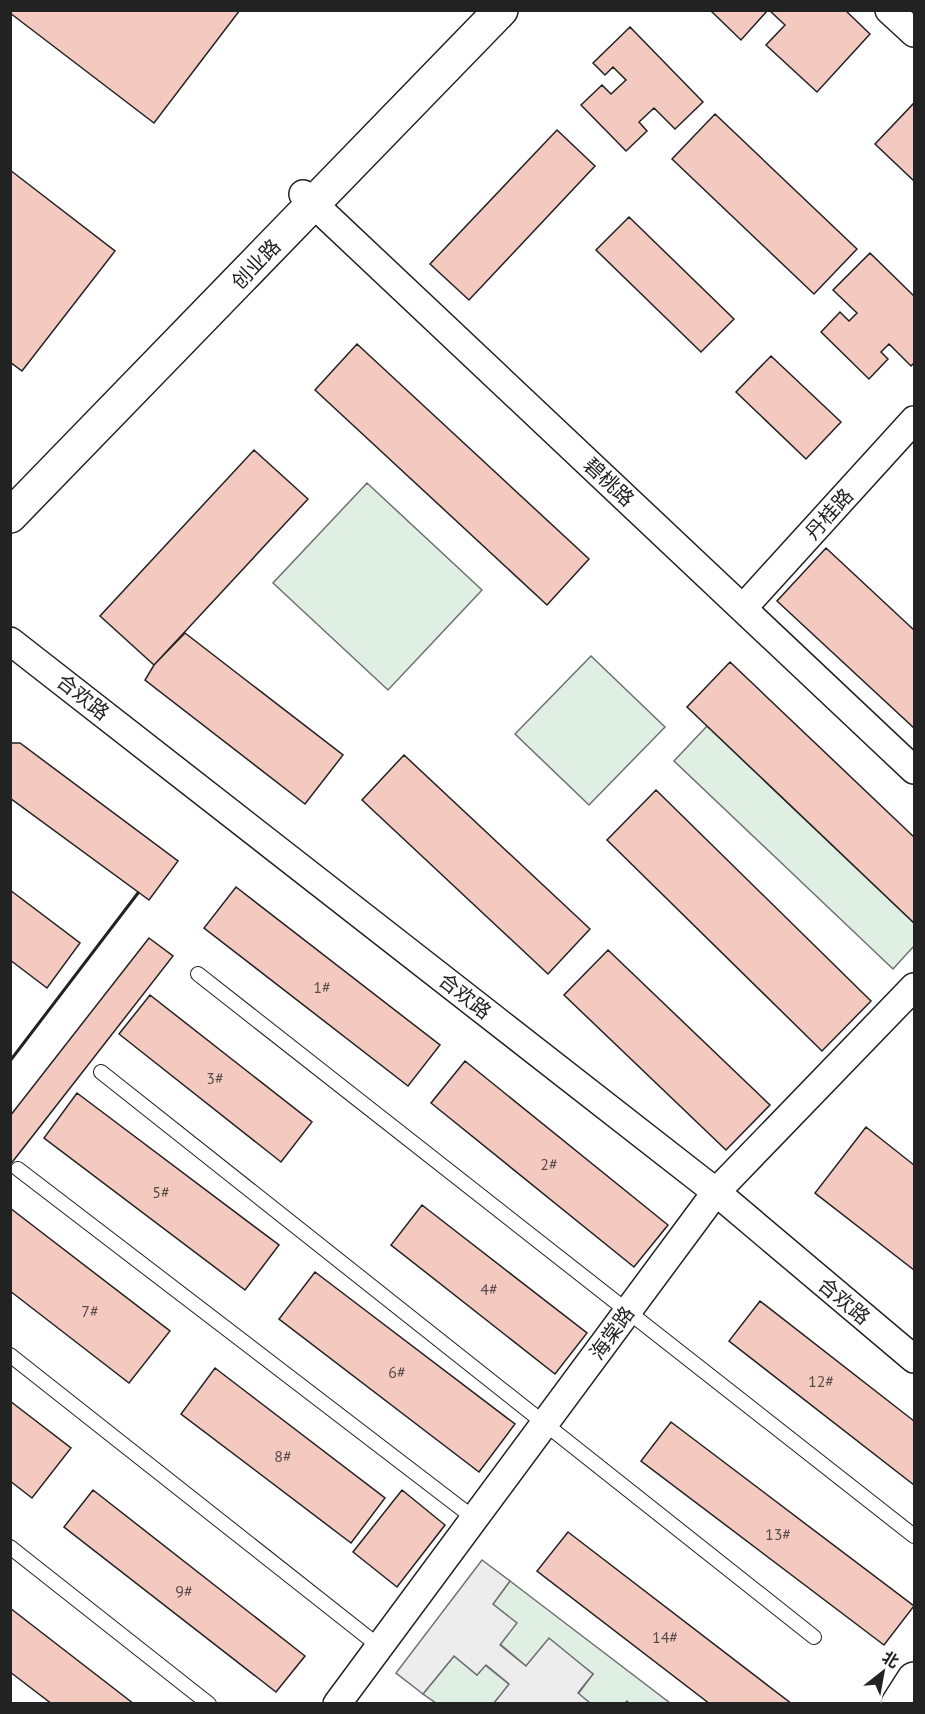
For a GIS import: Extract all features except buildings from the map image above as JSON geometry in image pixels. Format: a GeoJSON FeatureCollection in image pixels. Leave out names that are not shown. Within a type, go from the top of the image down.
{"type":"FeatureCollection","features":[{"type":"Feature","properties":{"kind":"street","name":"创业路"},"geometry":{"type":"LineString","coordinates":[[10,516],[309,199],[481,10]]}},
{"type":"Feature","properties":{"kind":"street","name":"创业路"},"geometry":{"type":"LineString","coordinates":[[10,495],[501,10]]}},
{"type":"Feature","properties":{"kind":"street"},"geometry":{"type":"LineString","coordinates":[[889,10],[915,33]]}},
{"type":"Feature","properties":{"kind":"street","name":"碧桃路"},"geometry":{"type":"LineString","coordinates":[[309,199],[915,770]]}},
{"type":"Feature","properties":{"kind":"street","name":"丹桂路"},"geometry":{"type":"LineString","coordinates":[[743,608],[915,420]]}},
{"type":"Feature","properties":{"kind":"street","name":"合欢路"},"geometry":{"type":"LineString","coordinates":[[10,640],[716,1192],[915,1359]]}},
{"type":"Feature","properties":{"kind":"street","name":"海棠路"},"geometry":{"type":"LineString","coordinates":[[337,1704],[716,1192],[915,987]]}},
{"type":"Feature","properties":{"kind":"street"},"geometry":{"type":"LineString","coordinates":[[898,1704],[915,1679]]}},
{"type":"Feature","properties":{"kind":"lane"},"geometry":{"type":"LineString","coordinates":[[198,974],[915,1536]]}},
{"type":"Feature","properties":{"kind":"lane"},"geometry":{"type":"LineString","coordinates":[[101,1072],[814,1637]]}},
{"type":"Feature","properties":{"kind":"lane"},"geometry":{"type":"LineString","coordinates":[[18,1169],[475,1519]]}},
{"type":"Feature","properties":{"kind":"lane"},"geometry":{"type":"LineString","coordinates":[[10,1355],[380,1647]]}},
{"type":"Feature","properties":{"kind":"lane"},"geometry":{"type":"LineString","coordinates":[[10,1547],[209,1704]]}},
{"type":"Feature","properties":{"kind":"green space"},"geometry":{"type":"Polygon","coordinates":[[[367,483],[482,590],[388,690],[273,583],[367,483]]]}},
{"type":"Feature","properties":{"kind":"green space"},"geometry":{"type":"Polygon","coordinates":[[[591,656],[665,727],[589,805],[515,734],[591,656]]]}},
{"type":"Feature","properties":{"kind":"green space"},"geometry":{"type":"Polygon","coordinates":[[[707,726],[914,923],[914,946],[893,969],[674,761],[707,726]]]}},
{"type":"Feature","properties":{"kind":"green space"},"geometry":{"type":"Polygon","coordinates":[[[510,1581],[670,1703],[629,1703],[627,1701],[625,1703],[590,1703],[578,1694],[593,1674],[549,1639],[526,1666],[500,1644],[493,1604],[510,1581]]]}},
{"type":"Feature","properties":{"kind":"green space"},"geometry":{"type":"Polygon","coordinates":[[[454,1656],[477,1675],[485,1665],[510,1685],[494,1703],[436,1703],[423,1694],[454,1656]]]}},
{"type":"Feature","properties":{"kind":"shaded area"},"geometry":{"type":"Polygon","coordinates":[[[482,1560],[510,1581],[493,1604],[517,1623],[500,1645],[526,1666],[549,1638],[593,1674],[578,1693],[590,1703],[494,1703],[509,1684],[486,1665],[477,1675],[454,1656],[423,1694],[396,1673],[482,1560]]]}},
{"type":"Feature","properties":{"kind":"wall"},"geometry":{"type":"LineString","coordinates":[[10,1061],[138,893]]}}]}
